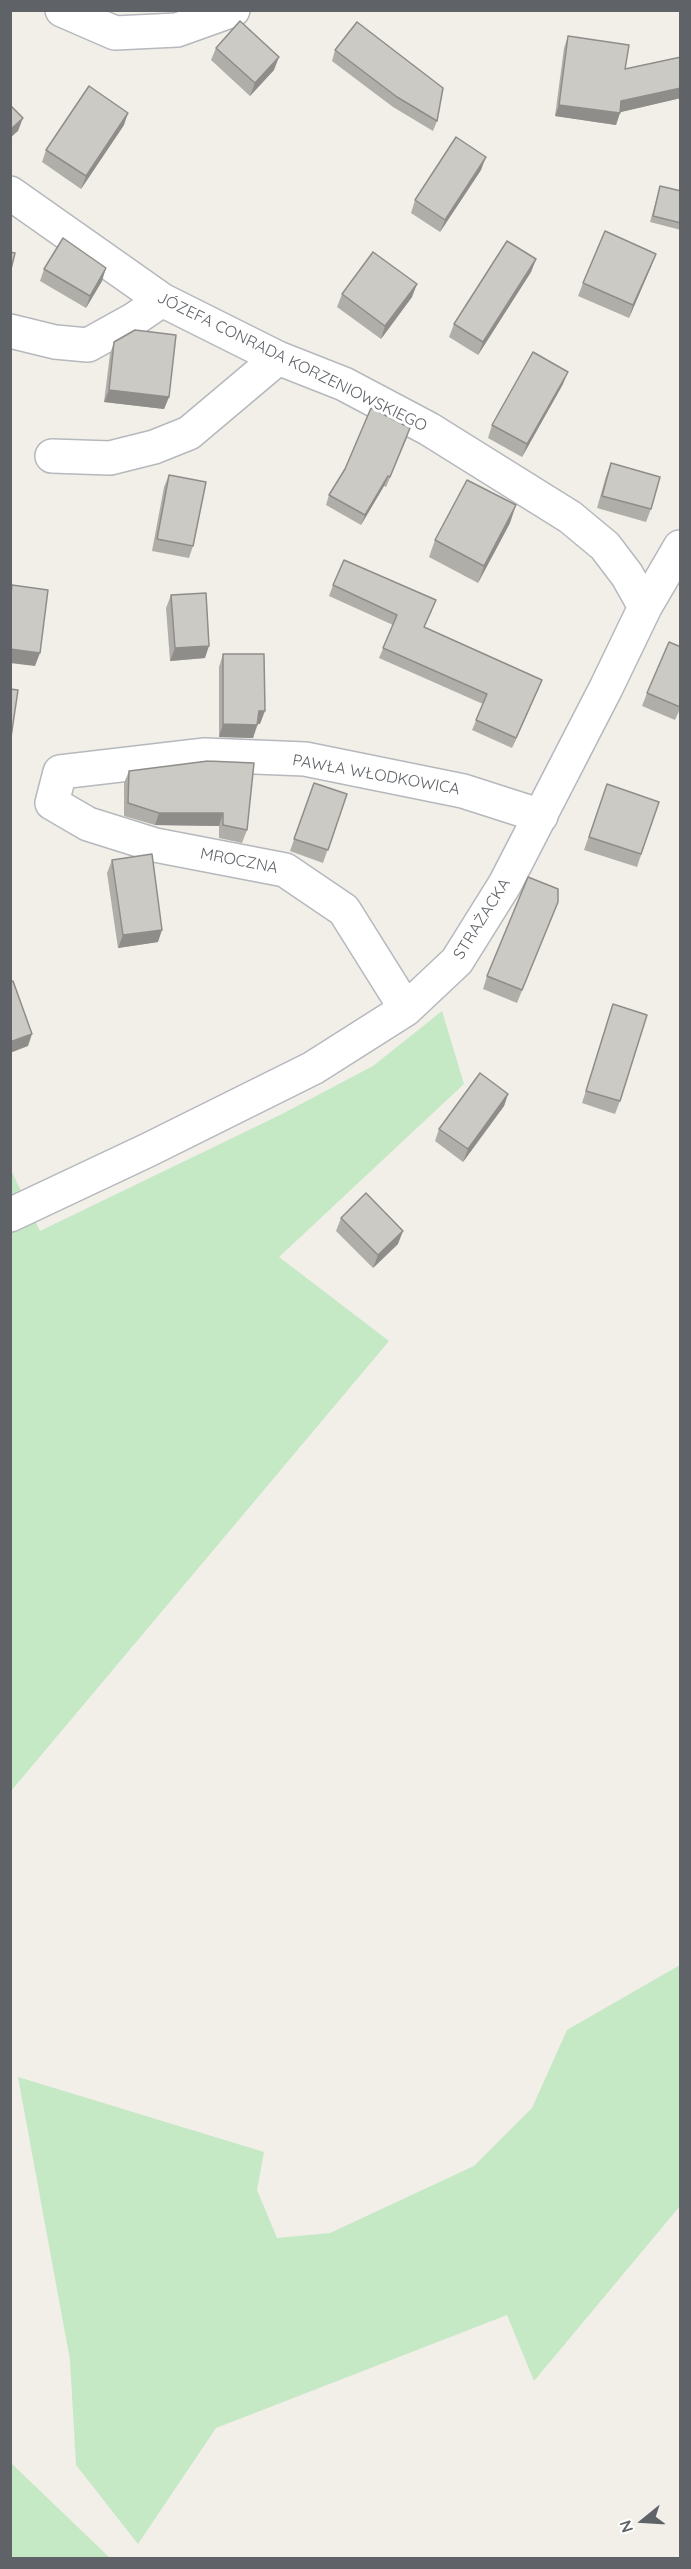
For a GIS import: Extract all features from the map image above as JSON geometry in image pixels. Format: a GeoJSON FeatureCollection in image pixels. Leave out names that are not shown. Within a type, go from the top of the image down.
{"type":"FeatureCollection","features":[{"type":"Feature","properties":{"kind":"street"},"geometry":{"type":"LineString","coordinates":[[62,10],[115,33],[177,30],[233,10]]}},
{"type":"Feature","properties":{"kind":"street","name":"JÓZEFA CONRADA KORZENIOWSKIEGO"},"geometry":{"type":"LineString","coordinates":[[10,193],[162,300],[278,358],[345,384],[429,429],[570,517],[605,546],[627,574],[645,607]]}},
{"type":"Feature","properties":{"kind":"street"},"geometry":{"type":"LineString","coordinates":[[10,331],[55,342],[88,345],[133,320],[162,300]]}},
{"type":"Feature","properties":{"kind":"street"},"geometry":{"type":"LineString","coordinates":[[52,456],[110,458],[154,447],[189,433],[278,358]]}},
{"type":"Feature","properties":{"kind":"street","name":"STRAŻACKA"},"geometry":{"type":"LineString","coordinates":[[10,1215],[313,1068],[406,1009],[457,961],[505,884],[645,607],[681,547]]}},
{"type":"Feature","properties":{"kind":"street","name":"PAWŁA WŁODKOWICA"},"geometry":{"type":"LineString","coordinates":[[52,803],[60,772],[205,755],[305,759],[463,791],[541,816]]}},
{"type":"Feature","properties":{"kind":"street","name":"MROCZNA"},"geometry":{"type":"LineString","coordinates":[[52,803],[88,824],[155,845],[285,870],[344,910],[406,1009]]}},
{"type":"Feature","properties":{"kind":"green space"},"geometry":{"type":"Polygon","coordinates":[[[442,1011],[464,1084],[279,1257],[389,1341],[11,1791],[10,1168],[40,1231],[280,1115],[373,1066],[442,1011]]]}},
{"type":"Feature","properties":{"kind":"green space"},"geometry":{"type":"Polygon","coordinates":[[[680,1965],[680,2206],[534,2381],[507,2315],[216,2428],[138,2544],[76,2465],[70,2360],[18,2077],[264,2152],[257,2190],[277,2238],[330,2233],[474,2166],[532,2108],[567,2030],[680,1965]]]}},
{"type":"Feature","properties":{"kind":"green space"},"geometry":{"type":"Polygon","coordinates":[[[11,2463],[110,2558],[11,2558],[11,2463]]]}},
{"type":"Feature","properties":{"kind":"building"},"geometry":{"type":"Polygon","coordinates":[[[240,21],[279,57],[255,83],[216,48],[240,21]]]}},
{"type":"Feature","properties":{"kind":"building"},"geometry":{"type":"Polygon","coordinates":[[[357,22],[443,88],[437,121],[397,97],[335,50],[357,22]]]}},
{"type":"Feature","properties":{"kind":"building"},"geometry":{"type":"Polygon","coordinates":[[[568,36],[629,45],[625,69],[681,57],[681,88],[621,101],[620,113],[559,105],[568,36]]]}},
{"type":"Feature","properties":{"kind":"building"},"geometry":{"type":"Polygon","coordinates":[[[89,86],[128,113],[86,176],[46,150],[89,86]]]}},
{"type":"Feature","properties":{"kind":"building"},"geometry":{"type":"Polygon","coordinates":[[[10,105],[23,118],[10,130],[10,105]]]}},
{"type":"Feature","properties":{"kind":"building"},"geometry":{"type":"Polygon","coordinates":[[[456,137],[486,157],[445,220],[415,200],[456,137]]]}},
{"type":"Feature","properties":{"kind":"building"},"geometry":{"type":"Polygon","coordinates":[[[660,186],[681,191],[681,223],[653,216],[660,186]]]}},
{"type":"Feature","properties":{"kind":"building"},"geometry":{"type":"Polygon","coordinates":[[[605,231],[656,254],[633,305],[583,283],[605,231]]]}},
{"type":"Feature","properties":{"kind":"building"},"geometry":{"type":"Polygon","coordinates":[[[63,238],[106,268],[90,296],[44,269],[63,238]]]}},
{"type":"Feature","properties":{"kind":"building"},"geometry":{"type":"Polygon","coordinates":[[[507,241],[536,259],[483,342],[454,324],[507,241]]]}},
{"type":"Feature","properties":{"kind":"building"},"geometry":{"type":"Polygon","coordinates":[[[10,252],[15,253],[10,273],[10,252]]]}},
{"type":"Feature","properties":{"kind":"building"},"geometry":{"type":"Polygon","coordinates":[[[373,252],[417,284],[385,326],[342,294],[373,252]]]}},
{"type":"Feature","properties":{"kind":"building"},"geometry":{"type":"Polygon","coordinates":[[[135,330],[176,335],[169,397],[109,390],[114,342],[135,330]]]}},
{"type":"Feature","properties":{"kind":"building"},"geometry":{"type":"Polygon","coordinates":[[[533,352],[568,372],[527,444],[492,425],[533,352]]]}},
{"type":"Feature","properties":{"kind":"building"},"geometry":{"type":"Polygon","coordinates":[[[371,408],[410,428],[390,477],[388,476],[365,515],[329,495],[345,469],[371,408]]]}},
{"type":"Feature","properties":{"kind":"building"},"geometry":{"type":"Polygon","coordinates":[[[611,463],[660,477],[651,509],[602,496],[611,463]]]}},
{"type":"Feature","properties":{"kind":"building"},"geometry":{"type":"Polygon","coordinates":[[[169,475],[206,482],[193,546],[157,539],[169,475]]]}},
{"type":"Feature","properties":{"kind":"building"},"geometry":{"type":"Polygon","coordinates":[[[467,480],[516,505],[484,566],[435,540],[467,480]]]}},
{"type":"Feature","properties":{"kind":"building"},"geometry":{"type":"Polygon","coordinates":[[[344,560],[436,600],[424,627],[542,680],[516,738],[476,720],[487,694],[383,648],[397,615],[333,585],[344,560]]]}},
{"type":"Feature","properties":{"kind":"building"},"geometry":{"type":"Polygon","coordinates":[[[12,585],[48,590],[40,653],[10,649],[12,585]]]}},
{"type":"Feature","properties":{"kind":"building"},"geometry":{"type":"Polygon","coordinates":[[[206,593],[209,646],[175,648],[171,595],[206,593]]]}},
{"type":"Feature","properties":{"kind":"building"},"geometry":{"type":"Polygon","coordinates":[[[669,642],[681,647],[680,707],[647,693],[669,642]]]}},
{"type":"Feature","properties":{"kind":"building"},"geometry":{"type":"Polygon","coordinates":[[[223,654],[264,654],[265,711],[259,711],[257,725],[223,724],[223,654]]]}},
{"type":"Feature","properties":{"kind":"building"},"geometry":{"type":"Polygon","coordinates":[[[10,689],[18,690],[10,744],[10,689]]]}},
{"type":"Feature","properties":{"kind":"building"},"geometry":{"type":"Polygon","coordinates":[[[208,761],[254,763],[247,830],[223,825],[223,813],[159,813],[128,803],[129,771],[208,761]]]}},
{"type":"Feature","properties":{"kind":"building"},"geometry":{"type":"Polygon","coordinates":[[[314,783],[347,794],[328,850],[294,839],[314,783]]]}},
{"type":"Feature","properties":{"kind":"building"},"geometry":{"type":"Polygon","coordinates":[[[607,784],[659,802],[641,854],[589,837],[607,784]]]}},
{"type":"Feature","properties":{"kind":"building"},"geometry":{"type":"Polygon","coordinates":[[[152,854],[162,930],[123,935],[112,860],[152,854]]]}},
{"type":"Feature","properties":{"kind":"building"},"geometry":{"type":"Polygon","coordinates":[[[528,877],[558,889],[558,902],[522,990],[487,976],[528,877]]]}},
{"type":"Feature","properties":{"kind":"building"},"geometry":{"type":"Polygon","coordinates":[[[13,981],[32,1034],[10,1042],[10,982],[13,981]]]}},
{"type":"Feature","properties":{"kind":"building"},"geometry":{"type":"Polygon","coordinates":[[[613,1004],[647,1015],[620,1101],[586,1091],[613,1004]]]}},
{"type":"Feature","properties":{"kind":"building"},"geometry":{"type":"Polygon","coordinates":[[[480,1073],[508,1094],[468,1149],[439,1129],[480,1073]]]}},
{"type":"Feature","properties":{"kind":"building"},"geometry":{"type":"Polygon","coordinates":[[[366,1193],[403,1231],[378,1255],[341,1218],[366,1193]]]}}]}
